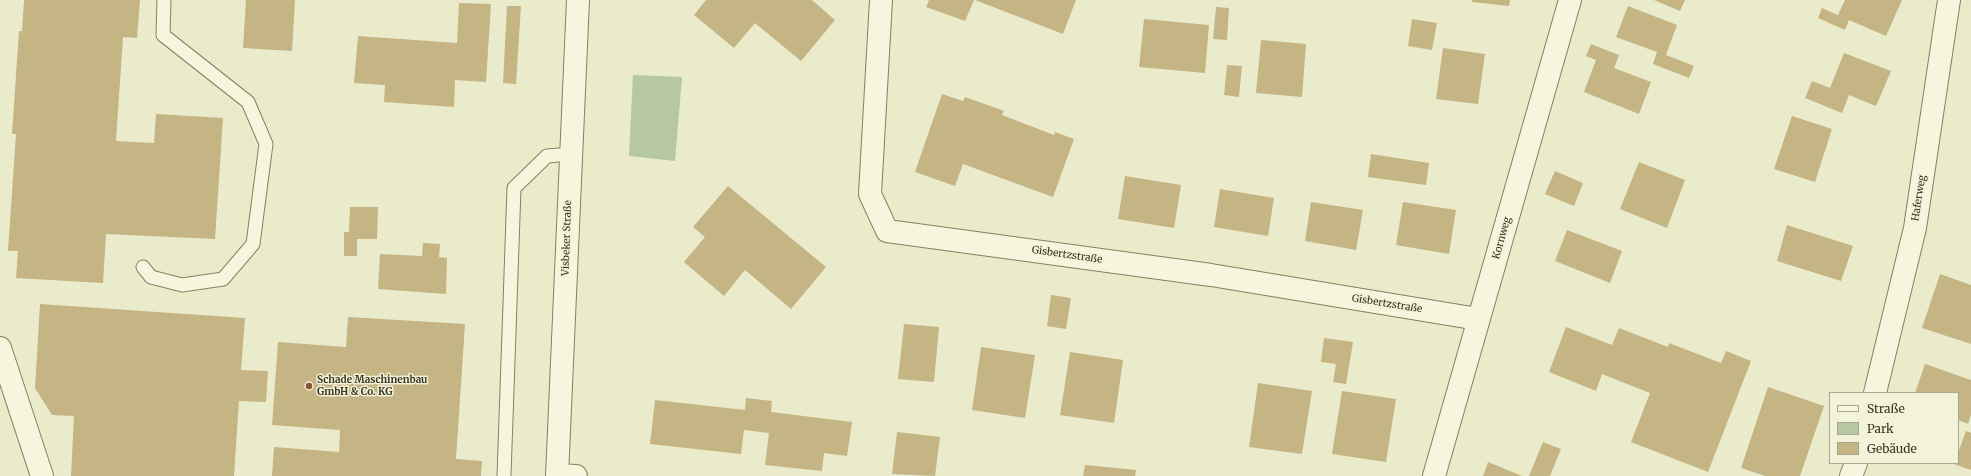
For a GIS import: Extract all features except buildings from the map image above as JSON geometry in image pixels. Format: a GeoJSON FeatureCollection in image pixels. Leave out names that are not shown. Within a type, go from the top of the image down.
{"type":"FeatureCollection","features":[{"type":"Feature","properties":{"kind":"street","name":"Visbeker Straße"},"geometry":{"type":"LineString","coordinates":[[563,476],[570,154],[578,0]]}},
{"type":"Feature","properties":{"kind":"street","name":"Gisbertzstraße"},"geometry":{"type":"LineString","coordinates":[[881,0],[870,194],[887,231],[1211,275],[1478,319]]}},
{"type":"Feature","properties":{"kind":"street","name":"Kornweg"},"geometry":{"type":"LineString","coordinates":[[1434,476],[1570,0]]}},
{"type":"Feature","properties":{"kind":"street","name":"Haferweg"},"geometry":{"type":"LineString","coordinates":[[1875,392],[1915,228],[1949,0]]}},
{"type":"Feature","properties":{"kind":"street"},"geometry":{"type":"LineString","coordinates":[[0,348],[42,476]]}},
{"type":"Feature","properties":{"kind":"street"},"geometry":{"type":"LineString","coordinates":[[1851,476],[1856,464]]}},
{"type":"Feature","properties":{"kind":"lane"},"geometry":{"type":"LineString","coordinates":[[143,268],[151,277],[182,285],[222,279],[253,244],[266,144],[248,102],[163,35],[164,0]]}},
{"type":"Feature","properties":{"kind":"lane"},"geometry":{"type":"LineString","coordinates":[[504,476],[514,188],[547,156],[570,154]]}},
{"type":"Feature","properties":{"kind":"green space"},"geometry":{"type":"Polygon","coordinates":[[[633,75],[682,77],[675,161],[629,156],[633,75]]]}},
{"type":"Feature","properties":{"kind":"place","name":"Schade Maschinenbau GmbH & Co. KG"},"geometry":{"type":"Point","coordinates":[309,386]}}]}
